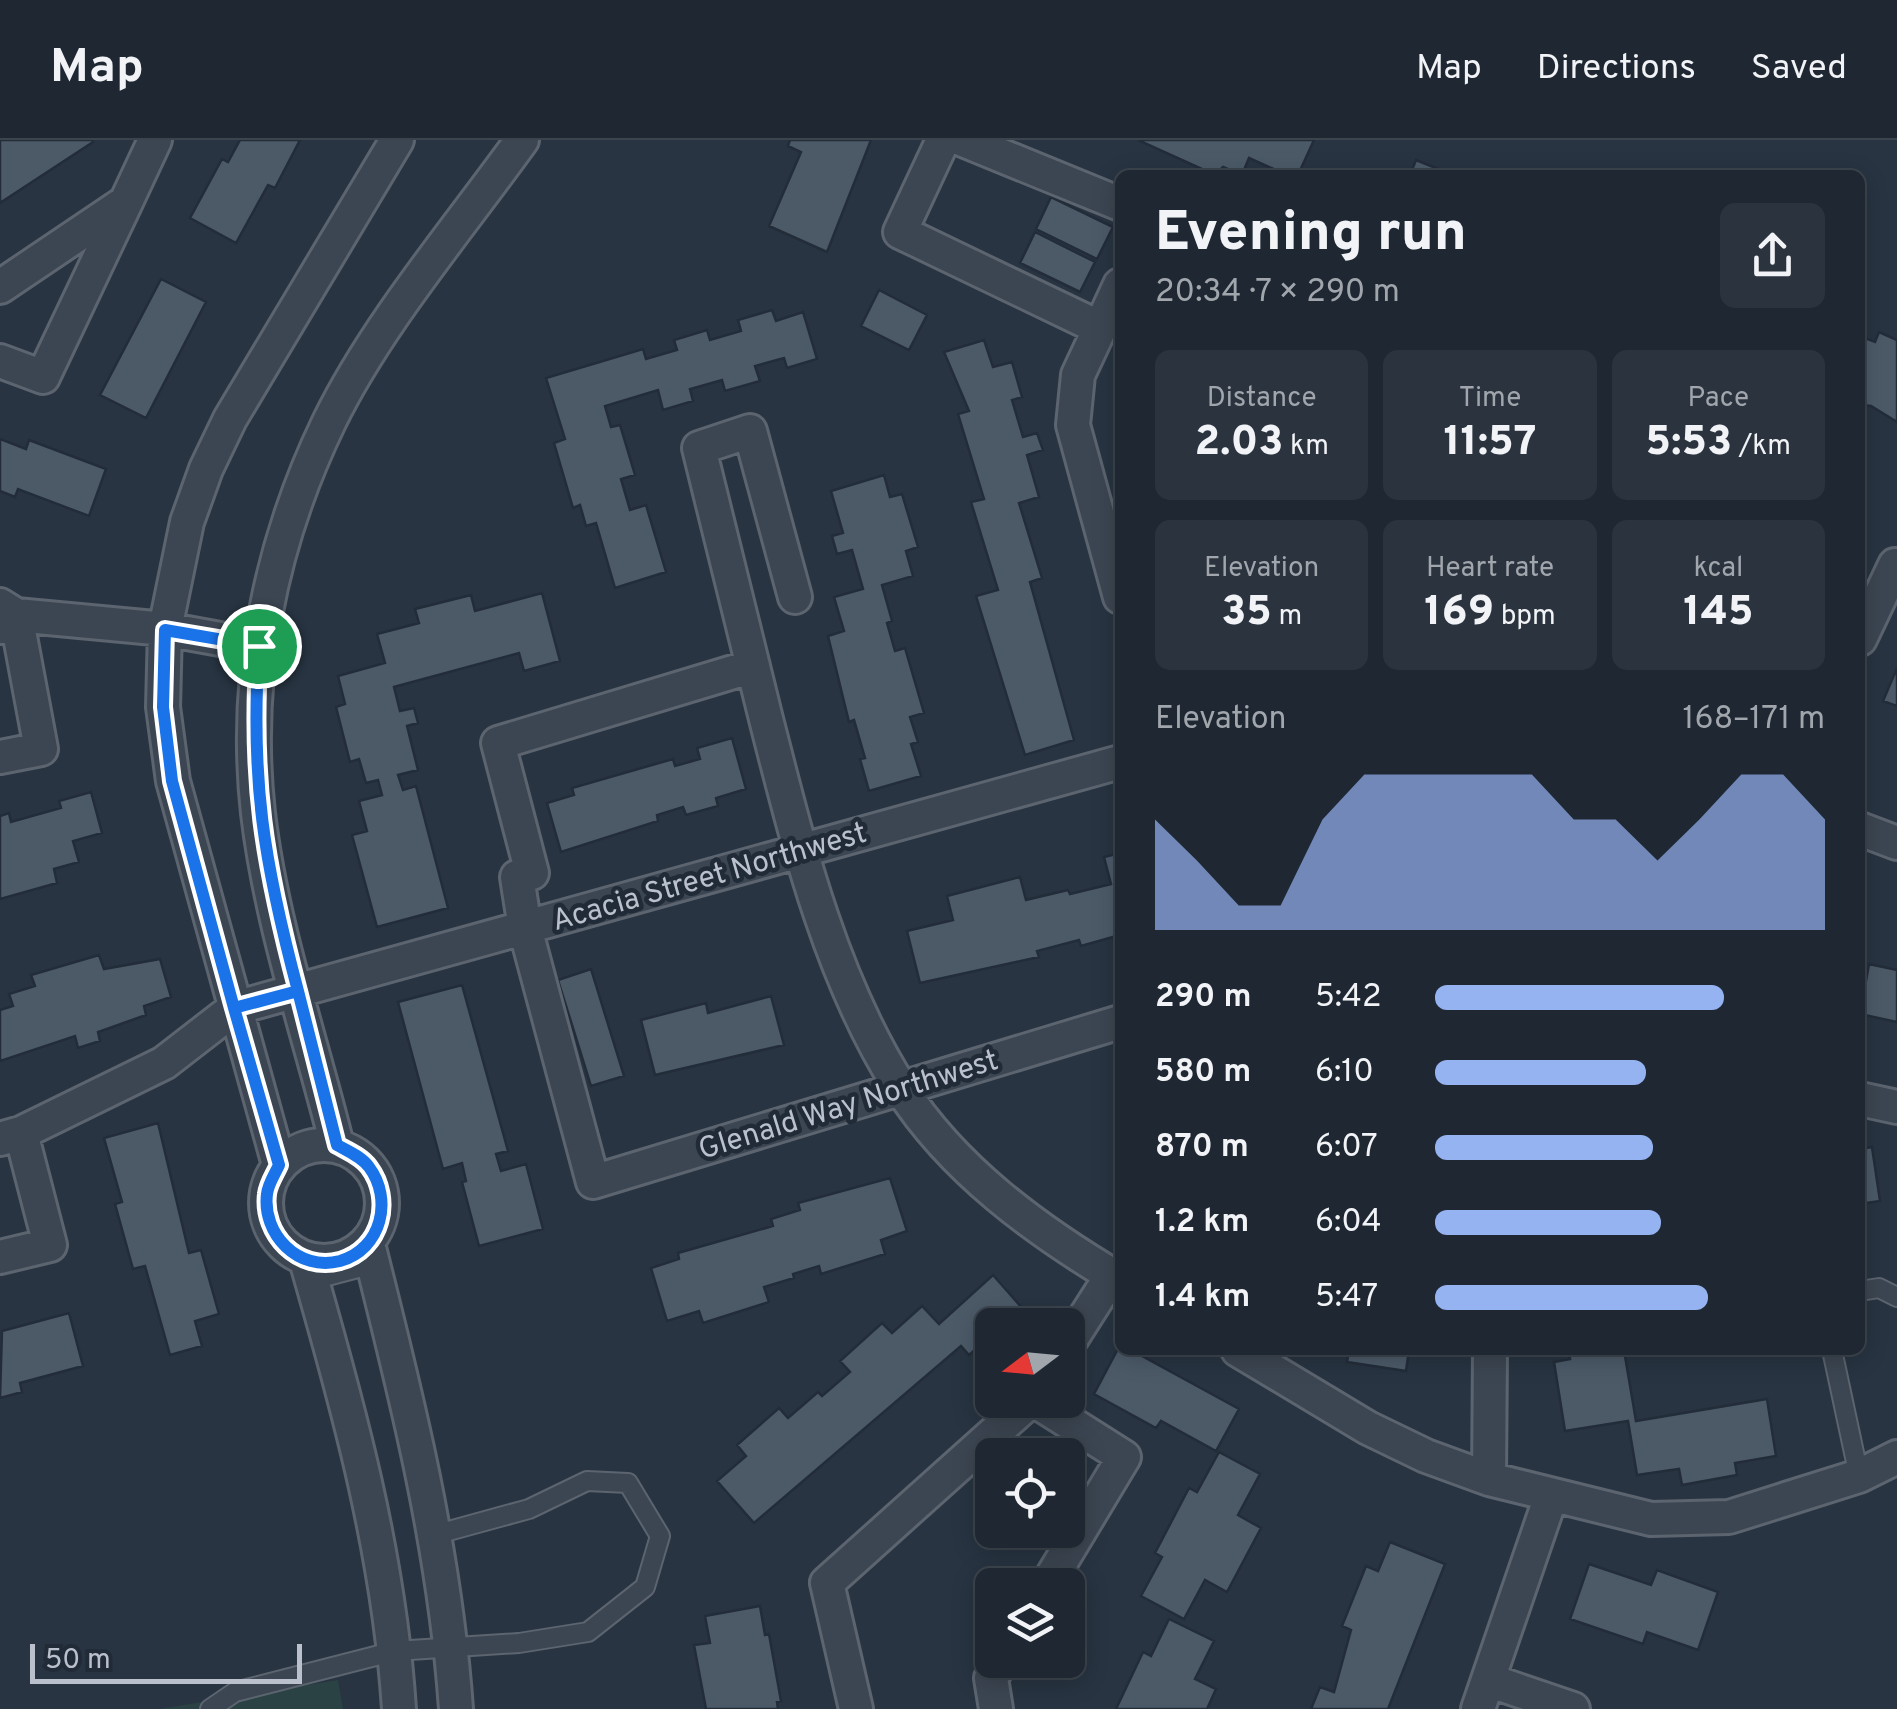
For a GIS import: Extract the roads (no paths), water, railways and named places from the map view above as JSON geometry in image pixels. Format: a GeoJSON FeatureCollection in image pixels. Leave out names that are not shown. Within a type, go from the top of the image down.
{"type":"FeatureCollection","features":[{"type":"Feature","properties":{"kind":"street"},"geometry":{"type":"LineString","coordinates":[[0,361],[44,376],[155,140]]}},
{"type":"Feature","properties":{"kind":"street"},"geometry":{"type":"LineString","coordinates":[[279,1165],[172,781],[163,707],[165,630],[186,522],[206,469],[230,419],[397,140]]}},
{"type":"Feature","properties":{"kind":"street"},"geometry":{"type":"LineString","coordinates":[[337,1145],[270,885],[258,812],[253,728],[259,646],[285,527],[330,421],[371,352],[522,140]]}},
{"type":"Feature","properties":{"kind":"street"},"geometry":{"type":"LineString","coordinates":[[943,140],[900,232],[1100,328]]}},
{"type":"Feature","properties":{"kind":"street"},"geometry":{"type":"LineString","coordinates":[[963,140],[1115,202]]}},
{"type":"Feature","properties":{"kind":"street"},"geometry":{"type":"LineString","coordinates":[[0,287],[126,202]]}},
{"type":"Feature","properties":{"kind":"street"},"geometry":{"type":"LineString","coordinates":[[1115,296],[1078,376],[1073,425],[1115,579]]}},
{"type":"Feature","properties":{"kind":"street"},"geometry":{"type":"LineString","coordinates":[[795,597],[750,431],[698,448],[799,851],[846,981],[900,1088],[945,1144],[995,1193],[1050,1236],[1115,1277]]}},
{"type":"Feature","properties":{"kind":"street"},"geometry":{"type":"LineString","coordinates":[[1865,629],[1896,564]]}},
{"type":"Feature","properties":{"kind":"street"},"geometry":{"type":"LineString","coordinates":[[0,757],[40,749],[5,616],[165,630],[259,646]]}},
{"type":"Feature","properties":{"kind":"street"},"geometry":{"type":"LineString","coordinates":[[526,928],[517,877],[532,872],[498,743],[753,666]]}},
{"type":"Feature","properties":{"kind":"street","name":"Acacia Street Northwest"},"geometry":{"type":"LineString","coordinates":[[234,1008],[1115,763]]}},
{"type":"Feature","properties":{"kind":"street"},"geometry":{"type":"LineString","coordinates":[[1865,831],[1897,843]]}},
{"type":"Feature","properties":{"kind":"street","name":"Glenald Way Northwest"},"geometry":{"type":"LineString","coordinates":[[526,928],[593,1182],[1115,1024]]}},
{"type":"Feature","properties":{"kind":"street"},"geometry":{"type":"LineString","coordinates":[[0,1258],[50,1246],[10,1136],[164,1062],[234,1008]]}},
{"type":"Feature","properties":{"kind":"street"},"geometry":{"type":"LineString","coordinates":[[1865,1101],[1897,1107]]}},
{"type":"Feature","properties":{"kind":"street"},"geometry":{"type":"LineString","coordinates":[[399,1709],[395,1651],[371,1494],[309,1270],[282,1244],[268,1220],[267,1191],[279,1165],[303,1148],[337,1145],[367,1162],[382,1188],[382,1218],[370,1254],[424,1464],[452,1647],[456,1709]]}},
{"type":"Feature","properties":{"kind":"street"},"geometry":{"type":"LineString","coordinates":[[309,1270],[370,1254]]}},
{"type":"Feature","properties":{"kind":"street"},"geometry":{"type":"LineString","coordinates":[[1085,1321],[1115,1279]]}},
{"type":"Feature","properties":{"kind":"street"},"geometry":{"type":"LineString","coordinates":[[1246,1355],[1368,1428],[1489,1479],[1651,1519],[1730,1516],[1859,1476],[1897,1457]]}},
{"type":"Feature","properties":{"kind":"street"},"geometry":{"type":"LineString","coordinates":[[1489,1479],[1490,1355]]}},
{"type":"Feature","properties":{"kind":"street"},"geometry":{"type":"LineString","coordinates":[[856,1709],[827,1584],[1012,1418]]}},
{"type":"Feature","properties":{"kind":"street"},"geometry":{"type":"LineString","coordinates":[[1057,1568],[1124,1458],[1061,1418]]}},
{"type":"Feature","properties":{"kind":"street"},"geometry":{"type":"LineString","coordinates":[[1551,1496],[1483,1695],[1573,1709]]}},
{"type":"Feature","properties":{"kind":"street"},"geometry":{"type":"LineString","coordinates":[[991,1678],[996,1709]]}},
{"type":"Feature","properties":{"kind":"lane"},"geometry":{"type":"LineString","coordinates":[[1865,1290],[1879,1288],[1897,1297]]}},
{"type":"Feature","properties":{"kind":"lane"},"geometry":{"type":"LineString","coordinates":[[1833,1355],[1859,1476]]}},
{"type":"Feature","properties":{"kind":"lane"},"geometry":{"type":"LineString","coordinates":[[210,1709],[235,1692],[395,1651],[520,1643],[588,1632],[645,1588],[660,1536],[628,1482],[587,1481],[528,1509],[434,1535]]}}]}
